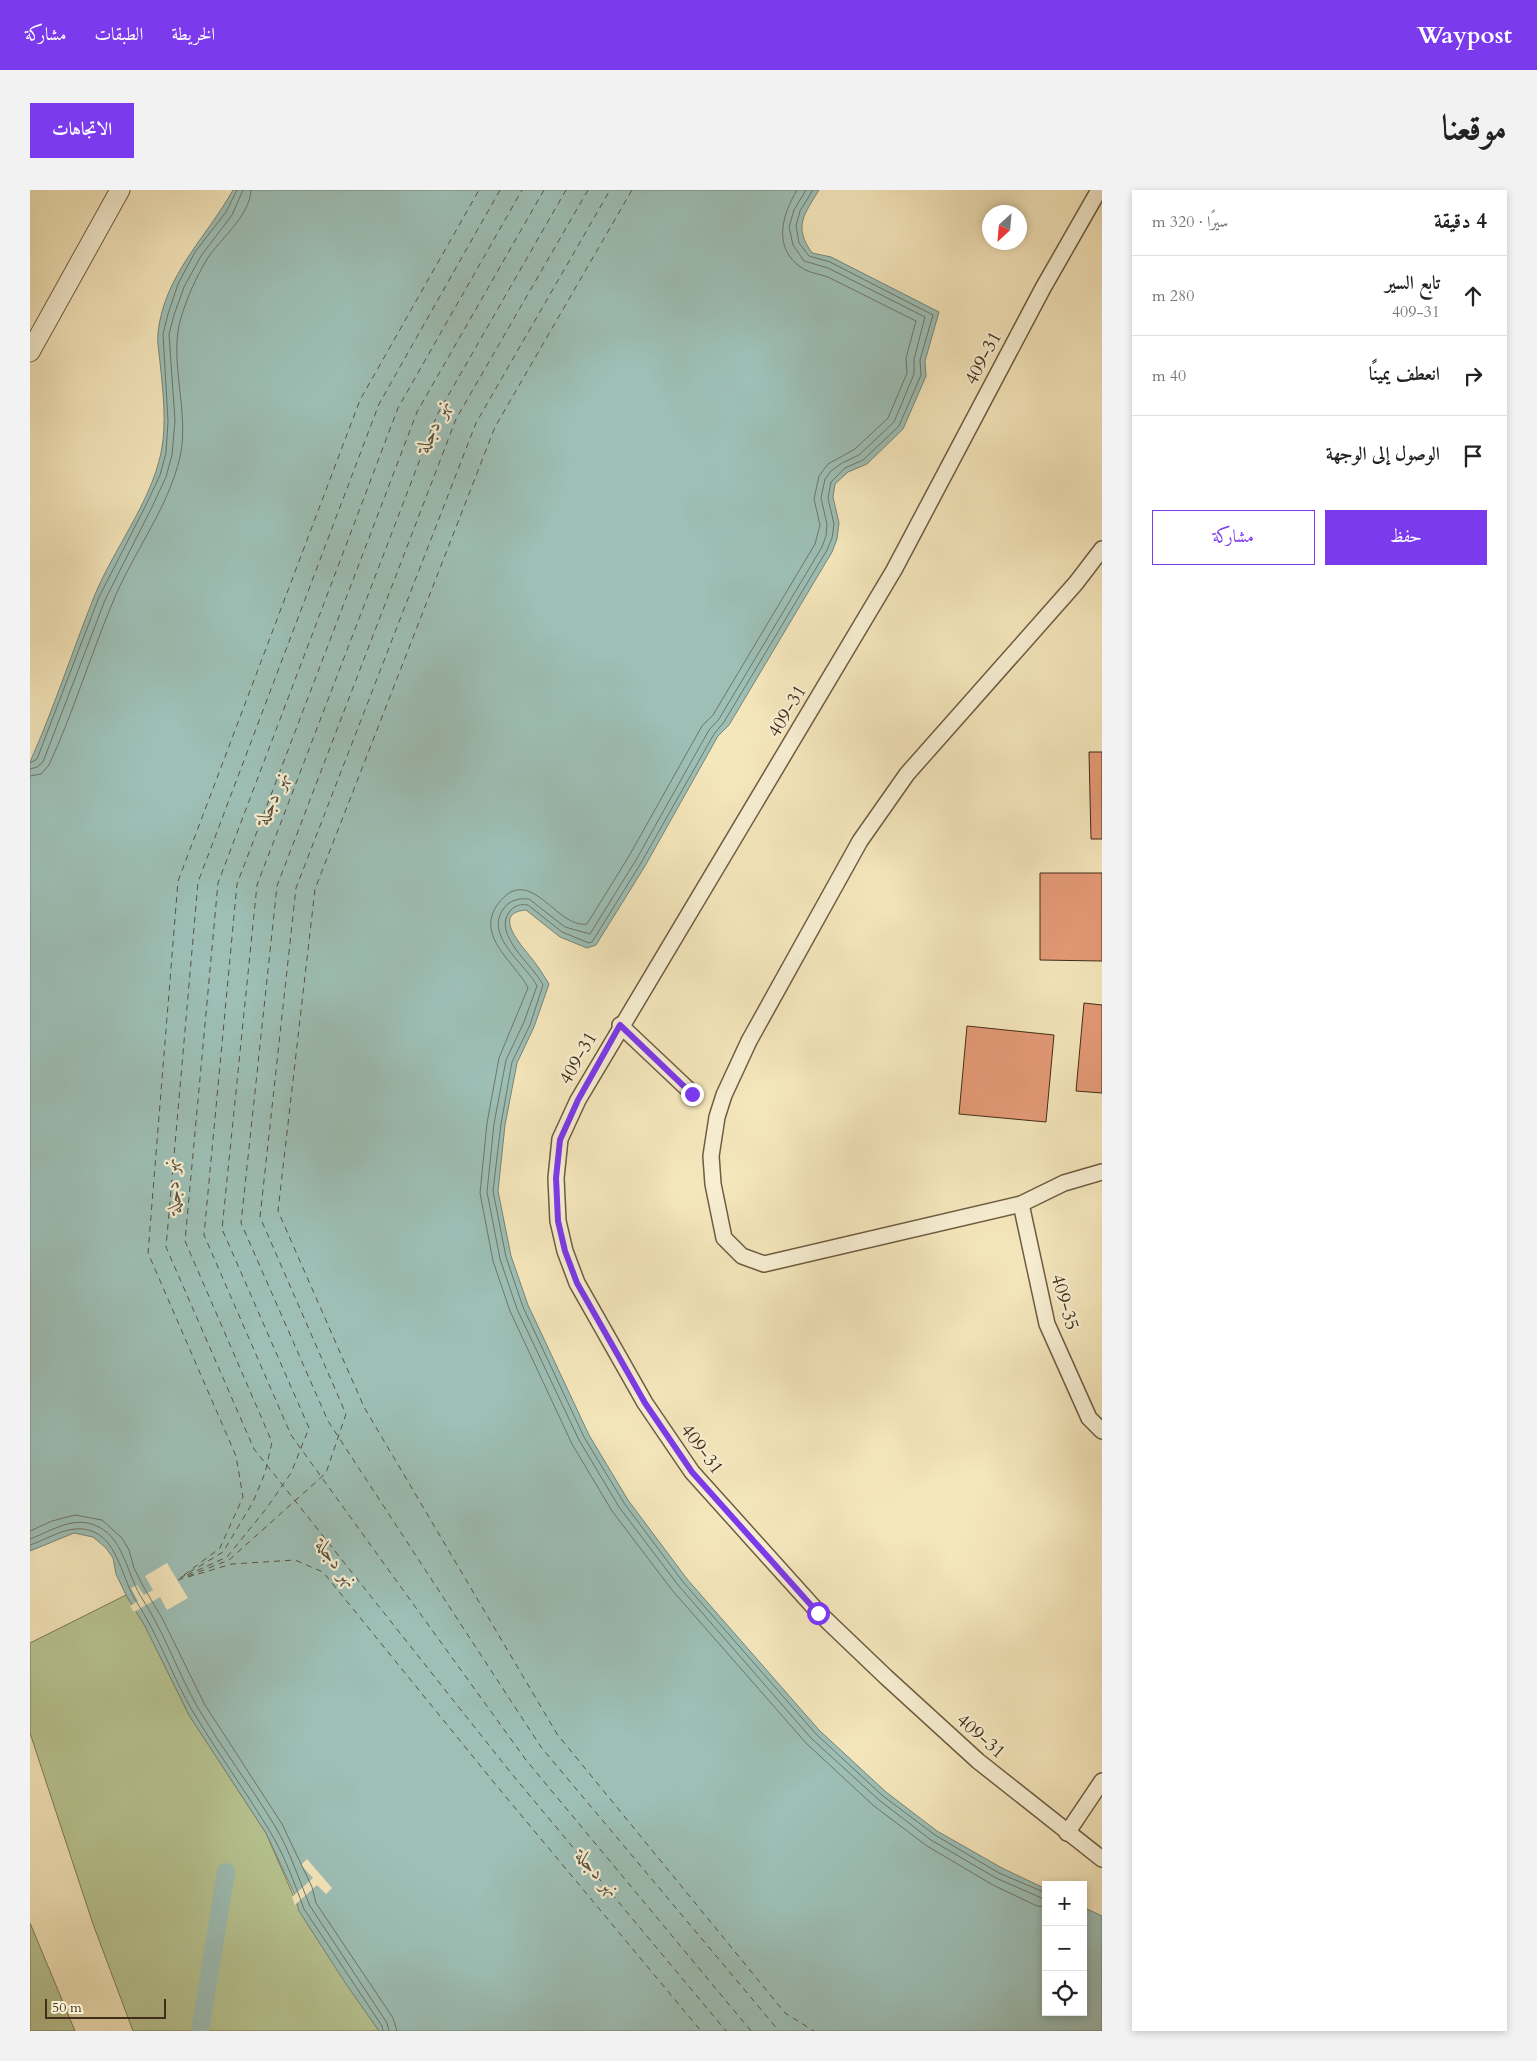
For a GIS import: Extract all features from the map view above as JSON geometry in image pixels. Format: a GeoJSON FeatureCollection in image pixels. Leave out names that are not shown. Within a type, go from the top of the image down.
{"type":"FeatureCollection","features":[{"type":"Feature","properties":{"kind":"street"},"geometry":{"type":"LineString","coordinates":[[30,352],[120,190]]}},
{"type":"Feature","properties":{"kind":"street","name":"409-31"},"geometry":{"type":"LineString","coordinates":[[1099,190],[1038,296],[894,570],[696,902],[620,1025],[578,1100],[560,1140],[556,1178],[558,1221],[565,1251],[577,1283],[645,1403],[692,1472],[818,1613],[978,1761],[1102,1859]]}},
{"type":"Feature","properties":{"kind":"street"},"geometry":{"type":"LineString","coordinates":[[1102,549],[1076,582],[907,774],[860,841],[749,1041],[724,1095],[717,1117],[711,1156],[713,1184],[724,1238],[742,1256],[764,1264],[1021,1204],[1064,1183],[1102,1172]]}},
{"type":"Feature","properties":{"kind":"street"},"geometry":{"type":"LineString","coordinates":[[620,1025],[692,1094]]}},
{"type":"Feature","properties":{"kind":"street","name":"409-35"},"geometry":{"type":"LineString","coordinates":[[1021,1204],[1047,1324],[1089,1418],[1102,1431]]}},
{"type":"Feature","properties":{"kind":"street"},"geometry":{"type":"LineString","coordinates":[[1067,1833],[1102,1781]]}},
{"type":"Feature","properties":{"kind":"green space"},"geometry":{"type":"Polygon","coordinates":[[[126,1595],[145,1626],[189,1715],[266,1833],[297,1904],[312,1931],[379,2031],[133,2031],[93,1924],[30,1733],[30,1643],[126,1595]]]}},
{"type":"Feature","properties":{"kind":"green space"},"geometry":{"type":"Polygon","coordinates":[[[30,1923],[75,2031],[30,2031],[30,1923]]]}},
{"type":"Feature","properties":{"kind":"water","name":"نهر دجلة"},"geometry":{"type":"Polygon","coordinates":[[[233,190],[819,190],[805,214],[802,228],[806,244],[812,253],[831,257],[939,312],[925,361],[926,376],[903,429],[867,464],[848,472],[835,484],[833,497],[839,523],[837,539],[832,552],[729,725],[718,736],[645,866],[596,945],[587,948],[560,937],[526,910],[515,913],[510,918],[513,932],[549,984],[534,1027],[517,1063],[505,1125],[498,1191],[511,1256],[528,1305],[589,1435],[628,1500],[687,1579],[819,1730],[886,1792],[937,1831],[1002,1868],[1042,1887],[1042,2016],[1087,2016],[1087,1909],[1102,1916],[1102,2031],[379,2031],[299,1911],[295,1895],[266,1833],[189,1715],[145,1626],[126,1595],[116,1574],[113,1558],[106,1548],[93,1537],[74,1533],[30,1551],[30,762],[94,597],[149,490],[156,472],[163,442],[164,419],[158,344],[162,311],[178,274],[233,190]]]}},
{"type":"Feature","properties":{"kind":"pier"},"geometry":{"type":"Polygon","coordinates":[[[167,1563],[188,1598],[167,1610],[160,1597],[134,1612],[130,1606],[138,1601],[131,1588],[137,1585],[144,1595],[153,1590],[145,1576],[167,1563]]]}},
{"type":"Feature","properties":{"kind":"pier"},"geometry":{"type":"Polygon","coordinates":[[[307,1859],[332,1888],[326,1894],[317,1885],[295,1905],[292,1897],[313,1878],[301,1865],[307,1859]]]}},
{"type":"Feature","properties":{"kind":"building"},"geometry":{"type":"Polygon","coordinates":[[[1089,752],[1102,752],[1102,839],[1091,839],[1089,752]]]}},
{"type":"Feature","properties":{"kind":"building"},"geometry":{"type":"Polygon","coordinates":[[[1040,873],[1102,873],[1102,961],[1040,960],[1040,873]]]}},
{"type":"Feature","properties":{"kind":"building"},"geometry":{"type":"Polygon","coordinates":[[[1084,1003],[1102,1005],[1102,1093],[1076,1091],[1084,1003]]]}},
{"type":"Feature","properties":{"kind":"building"},"geometry":{"type":"Polygon","coordinates":[[[967,1026],[1054,1035],[1046,1122],[959,1114],[967,1026]]]}},
{"type":"Feature","properties":{"kind":"waterway"},"geometry":{"type":"LineString","coordinates":[[201,2026],[226,1872]]}},
{"type":"Feature","properties":{"kind":"ferry route"},"geometry":{"type":"LineString","coordinates":[[184,1575],[220,1548],[243,1497],[236,1456],[148,1253],[178,881],[360,400],[479,190]]}},
{"type":"Feature","properties":{"kind":"ferry route"},"geometry":{"type":"LineString","coordinates":[[500,190],[379,404],[198,882],[166,1247],[254,1449],[511,1773],[726,2031]]}},
{"type":"Feature","properties":{"kind":"ferry route"},"geometry":{"type":"LineString","coordinates":[[180,1578],[223,1552],[253,1502],[265,1473],[272,1442],[185,1241],[218,883],[398,408],[522,190]]}},
{"type":"Feature","properties":{"kind":"ferry route"},"geometry":{"type":"LineString","coordinates":[[544,190],[417,412],[237,884],[204,1235],[291,1435],[526,1760],[751,2031]]}},
{"type":"Feature","properties":{"kind":"ferry route"},"geometry":{"type":"LineString","coordinates":[[187,1575],[227,1557],[266,1509],[291,1473],[309,1428],[222,1229],[257,885],[437,415],[566,190]]}},
{"type":"Feature","properties":{"kind":"ferry route"},"geometry":{"type":"LineString","coordinates":[[588,190],[456,419],[277,886],[241,1223],[328,1421],[541,1747],[779,2031]]}},
{"type":"Feature","properties":{"kind":"ferry route"},"geometry":{"type":"LineString","coordinates":[[178,1580],[229,1560],[326,1473],[346,1414],[260,1217],[296,888],[476,423],[610,190]]}},
{"type":"Feature","properties":{"kind":"ferry route"},"geometry":{"type":"LineString","coordinates":[[632,190],[495,427],[315,889],[278,1211],[364,1407],[557,1734],[785,2013],[814,2031]]}},
{"type":"Feature","properties":{"kind":"ferry route"},"geometry":{"type":"LineString","coordinates":[[188,1577],[232,1564],[295,1560],[323,1572],[496,1785],[701,2031]]}},
{"type":"Feature","properties":{"kind":"route"},"geometry":{"type":"LineString","coordinates":[[692,1094],[620,1025],[578,1100],[560,1140],[556,1178],[558,1221],[565,1251],[577,1283],[645,1403],[692,1472],[818,1613]]}}]}
